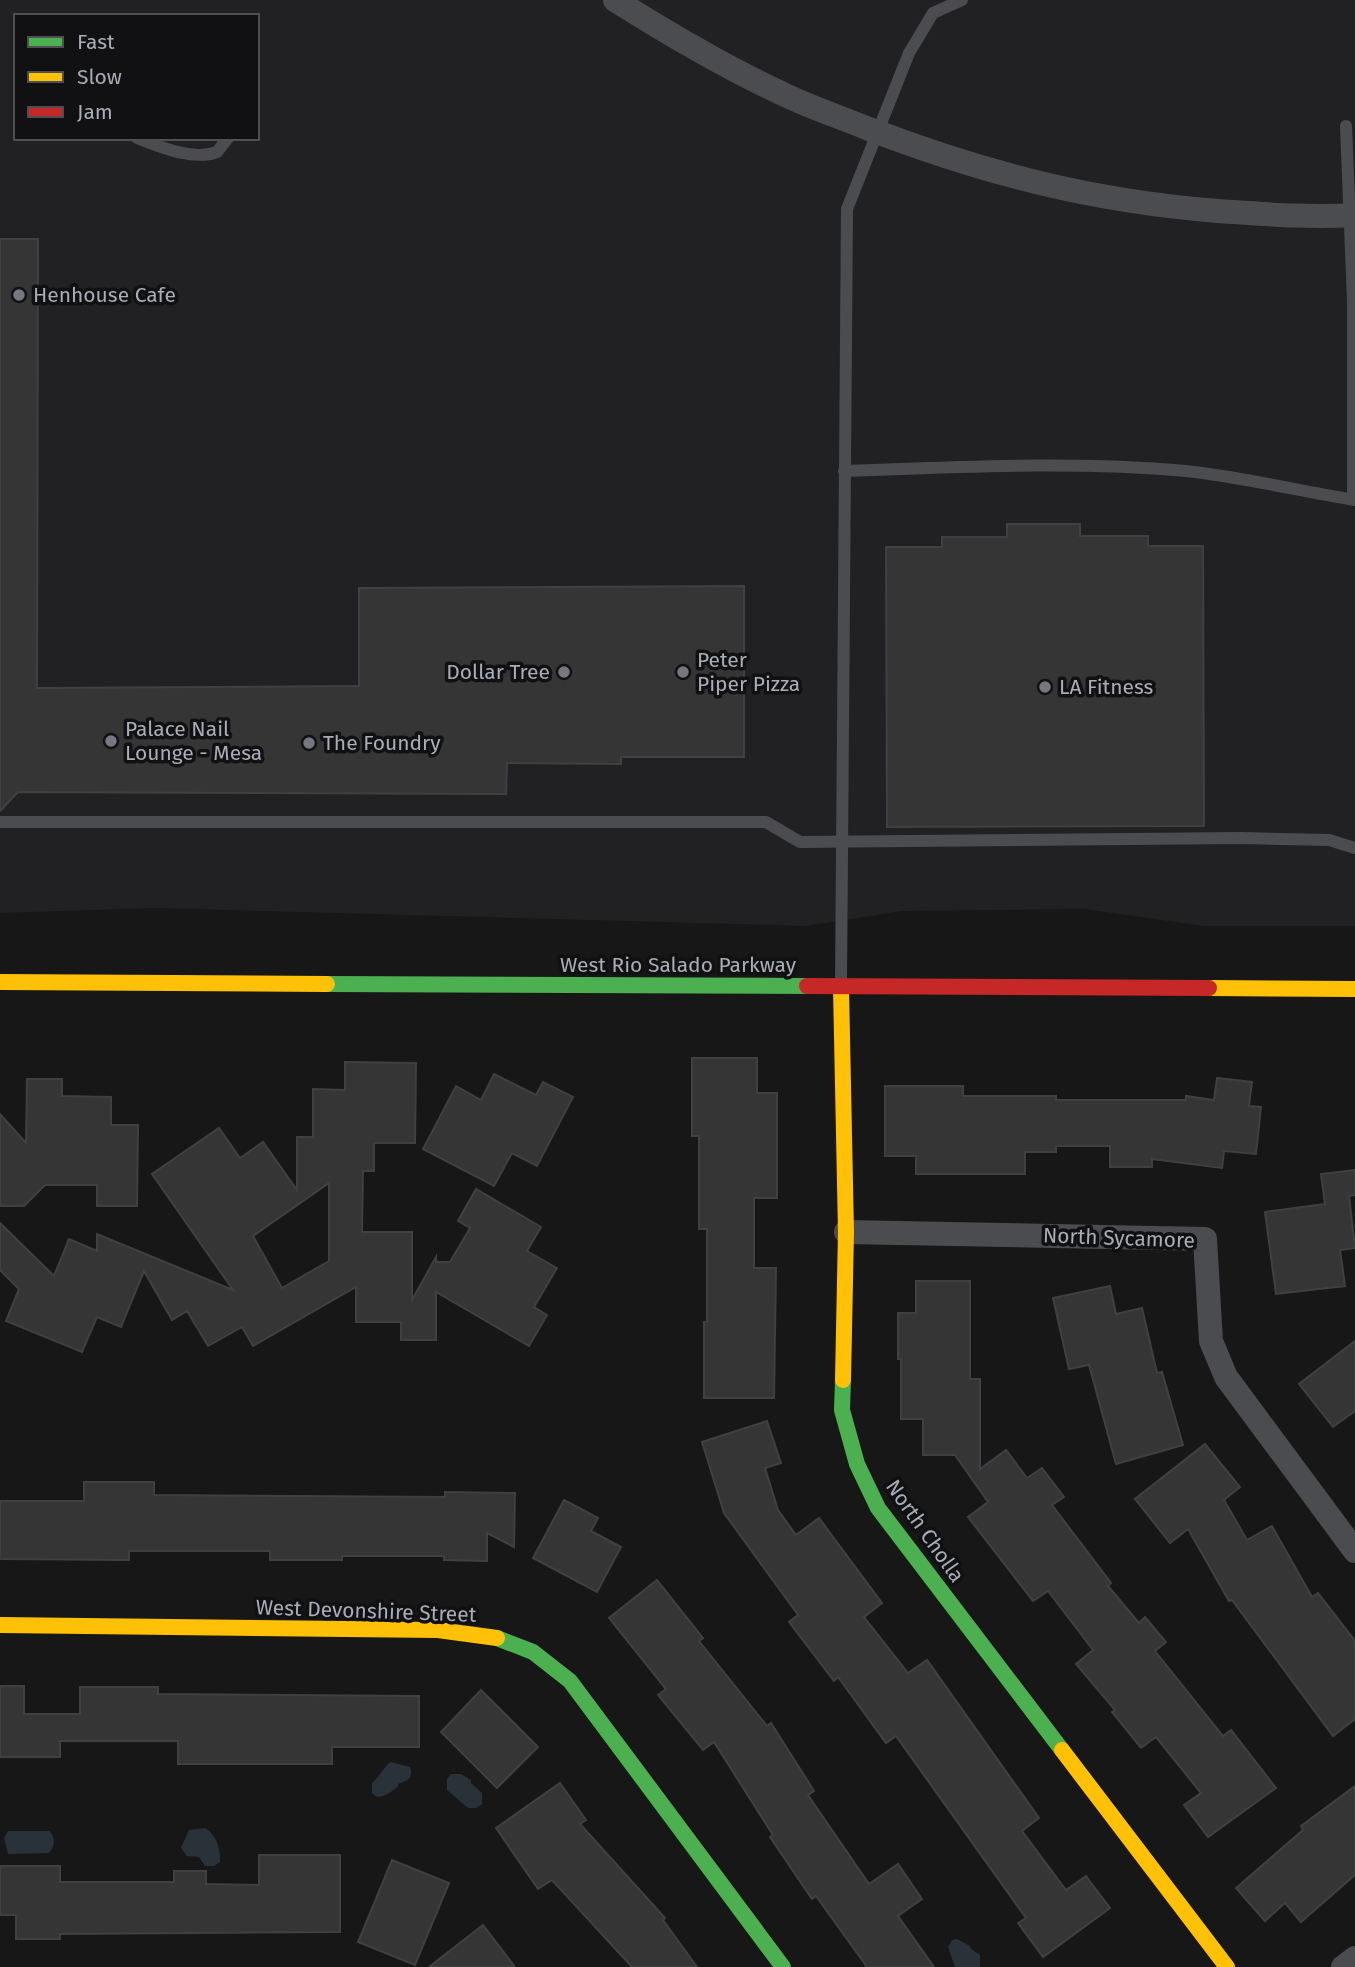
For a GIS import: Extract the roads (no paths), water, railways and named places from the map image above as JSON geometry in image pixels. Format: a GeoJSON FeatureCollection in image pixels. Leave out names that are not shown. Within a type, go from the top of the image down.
{"type":"FeatureCollection","features":[{"type":"Feature","properties":{"kind":"street"},"geometry":{"type":"LineString","coordinates":[[615,0],[682,42],[782,94],[938,155],[1018,179],[1110,199],[1275,215],[1352,215]]}},
{"type":"Feature","properties":{"kind":"street","name":"West Rio Salado Parkway"},"geometry":{"type":"LineString","coordinates":[[0,982],[1355,989]]}},
{"type":"Feature","properties":{"kind":"street","name":"North Cholla"},"geometry":{"type":"LineString","coordinates":[[841,987],[846,1232],[842,1410],[857,1464],[878,1508],[1227,1967]]}},
{"type":"Feature","properties":{"kind":"street","name":"North Sycamore"},"geometry":{"type":"LineString","coordinates":[[846,1232],[1205,1239],[1212,1340],[1226,1377],[1352,1542]]}},
{"type":"Feature","properties":{"kind":"street","name":"West Devonshire Street"},"geometry":{"type":"LineString","coordinates":[[0,1625],[438,1630],[493,1637],[533,1652],[570,1681],[783,1967]]}},
{"type":"Feature","properties":{"kind":"street"},"geometry":{"type":"LineString","coordinates":[[1343,1967],[1355,1958]]}},
{"type":"Feature","properties":{"kind":"lane"},"geometry":{"type":"LineString","coordinates":[[841,987],[846,209],[909,52],[933,13],[962,0]]}},
{"type":"Feature","properties":{"kind":"lane"},"geometry":{"type":"LineString","coordinates":[[844,471],[1001,466],[1184,471],[1241,478],[1354,500],[1352,215],[1346,126]]}},
{"type":"Feature","properties":{"kind":"lane"},"geometry":{"type":"LineString","coordinates":[[142,140],[175,152],[212,154],[226,140]]}},
{"type":"Feature","properties":{"kind":"lane"},"geometry":{"type":"LineString","coordinates":[[0,822],[766,822],[800,842],[1242,838],[1329,840],[1355,848]]}},
{"type":"Feature","properties":{"kind":"place","name":"Henhouse Cafe"},"geometry":{"type":"Point","coordinates":[19,295]}},
{"type":"Feature","properties":{"kind":"place","name":"Dollar Tree"},"geometry":{"type":"Point","coordinates":[564,672]}},
{"type":"Feature","properties":{"kind":"place","name":"Peter Piper Pizza"},"geometry":{"type":"Point","coordinates":[683,672]}},
{"type":"Feature","properties":{"kind":"place","name":"LA Fitness"},"geometry":{"type":"Point","coordinates":[1045,687]}},
{"type":"Feature","properties":{"kind":"place","name":"Palace Nail Lounge - Mesa"},"geometry":{"type":"Point","coordinates":[111,741]}},
{"type":"Feature","properties":{"kind":"place","name":"The Foundry"},"geometry":{"type":"Point","coordinates":[309,743]}}]}
